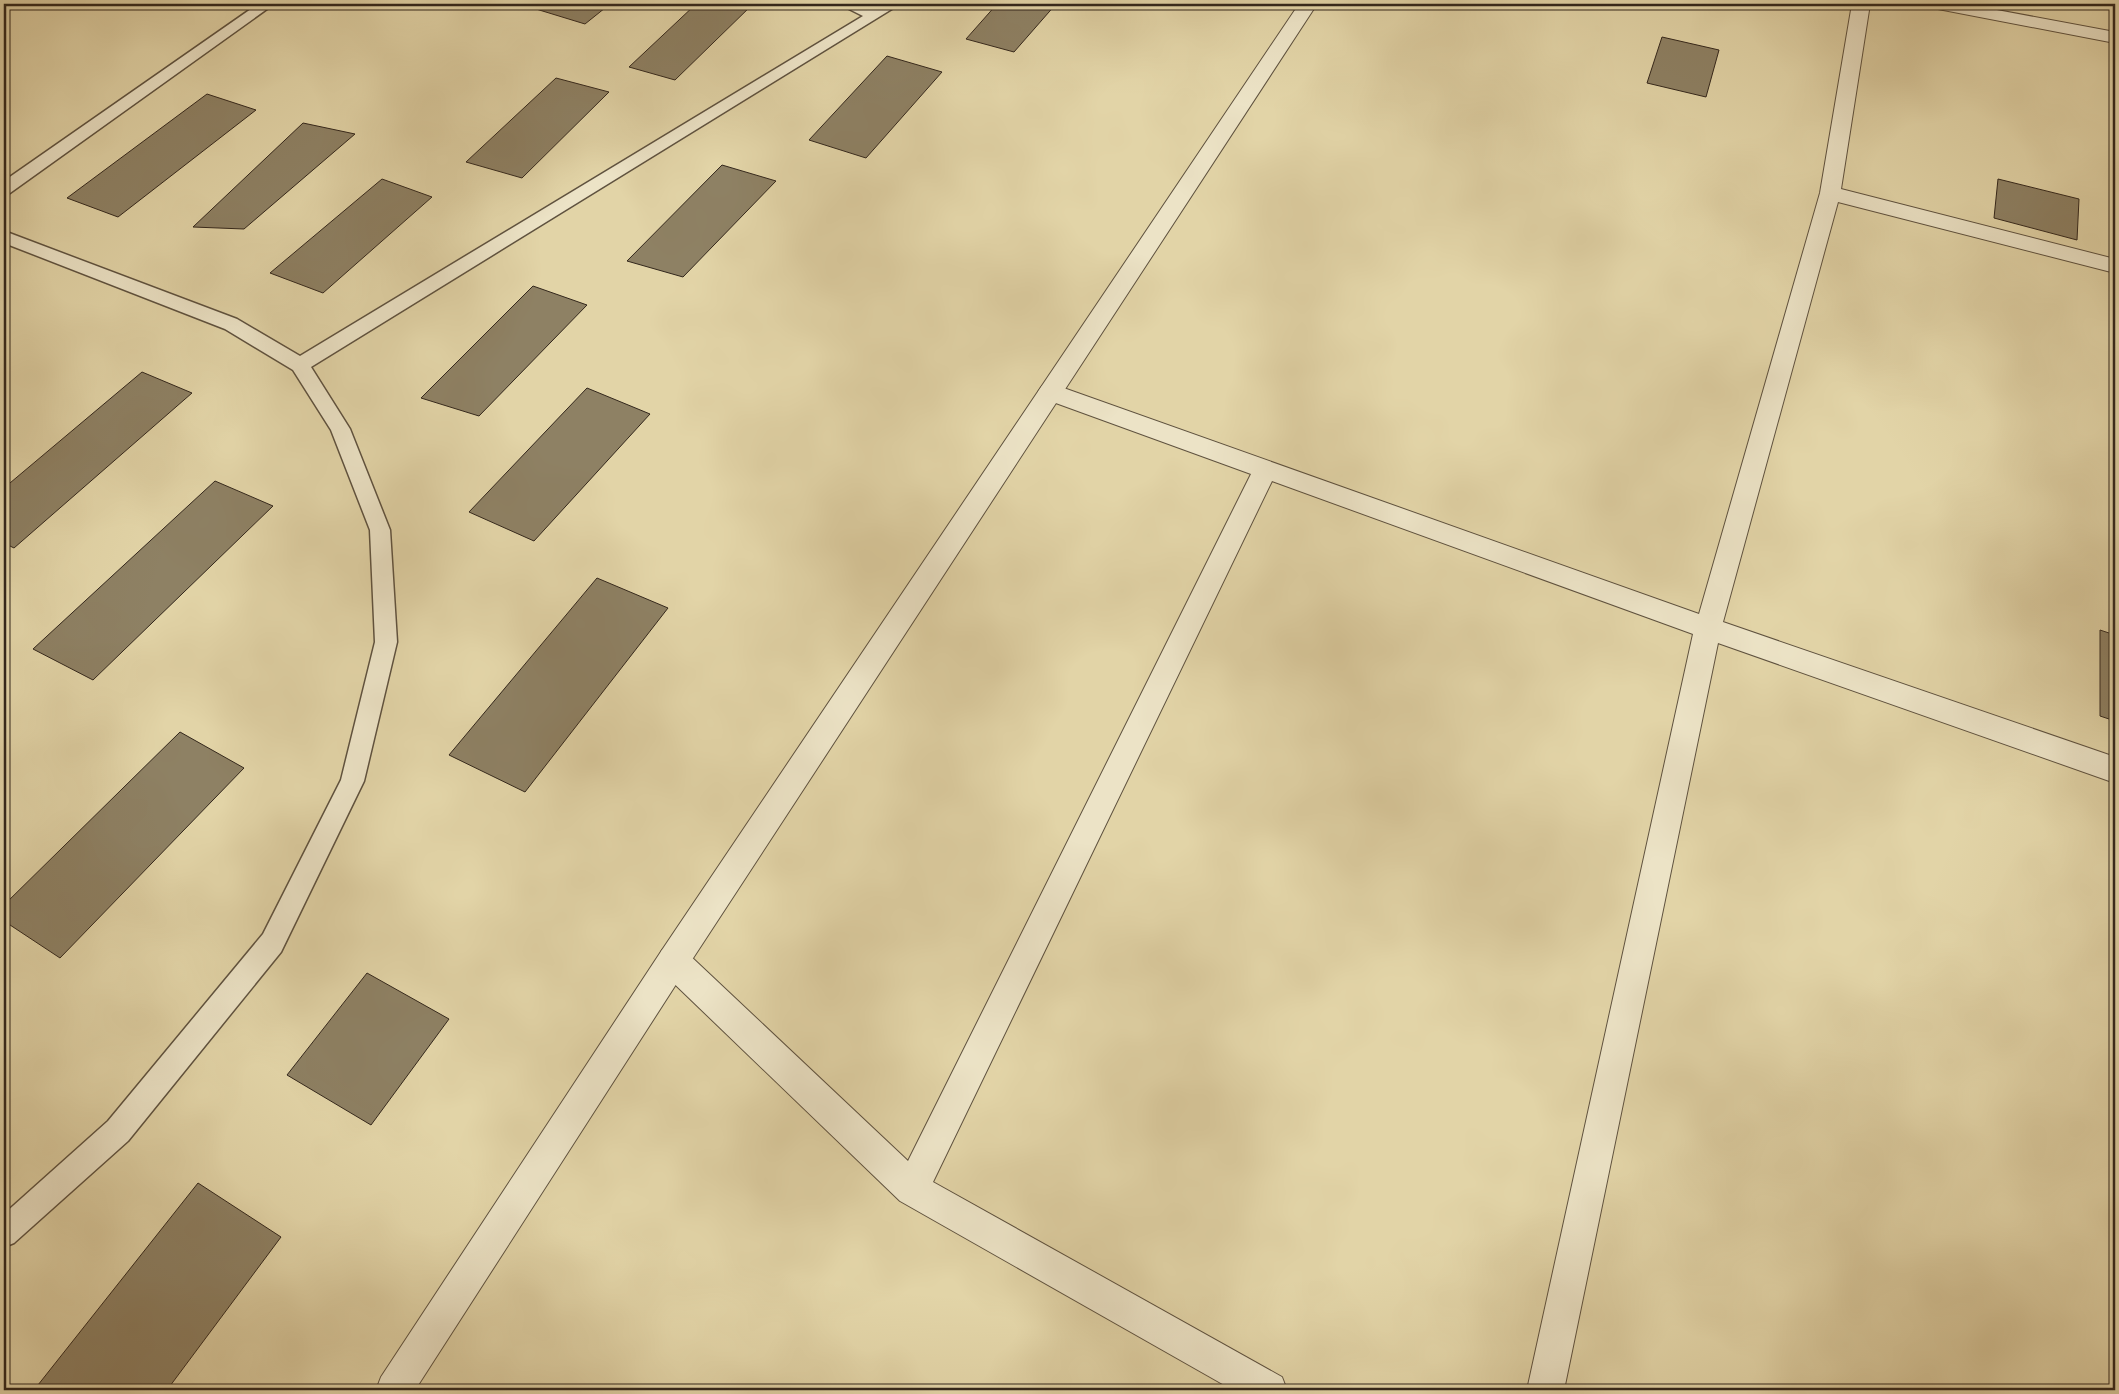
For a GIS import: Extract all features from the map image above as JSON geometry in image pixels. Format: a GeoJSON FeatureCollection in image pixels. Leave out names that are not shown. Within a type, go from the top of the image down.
{"type":"FeatureCollection","features":[{"type":"Feature","properties":{"kind":"street"},"geometry":{"type":"LineString","coordinates":[[394,1390],[673,961],[1308,4]]}},
{"type":"Feature","properties":{"kind":"street"},"geometry":{"type":"LineString","coordinates":[[1546,1390],[1708,628],[1830,193],[1861,4]]}},
{"type":"Feature","properties":{"kind":"street"},"geometry":{"type":"LineString","coordinates":[[1938,4],[2115,38]]}},
{"type":"Feature","properties":{"kind":"street"},"geometry":{"type":"LineString","coordinates":[[1830,193],[2115,266]]}},
{"type":"Feature","properties":{"kind":"street"},"geometry":{"type":"LineString","coordinates":[[1050,392],[1708,628],[2115,770]]}},
{"type":"Feature","properties":{"kind":"street"},"geometry":{"type":"LineString","coordinates":[[912,1188],[1266,469]]}},
{"type":"Feature","properties":{"kind":"street"},"geometry":{"type":"LineString","coordinates":[[673,961],[912,1188],[1269,1390]]}},
{"type":"Feature","properties":{"kind":"lane"},"geometry":{"type":"LineString","coordinates":[[4,189],[267,4]]}},
{"type":"Feature","properties":{"kind":"lane"},"geometry":{"type":"LineString","coordinates":[[850,4],[874,15]]}},
{"type":"Feature","properties":{"kind":"lane"},"geometry":{"type":"LineString","coordinates":[[300,365],[893,4]]}},
{"type":"Feature","properties":{"kind":"lane"},"geometry":{"type":"LineString","coordinates":[[4,237],[231,324],[300,365],[340,429],[380,530],[386,642],[352,781],[272,943],[118,1131],[4,1233]]}},
{"type":"Feature","properties":{"kind":"building"},"geometry":{"type":"Polygon","coordinates":[[[543,4],[610,4],[585,24],[536,9],[543,4]]]}},
{"type":"Feature","properties":{"kind":"building"},"geometry":{"type":"Polygon","coordinates":[[[696,4],[753,4],[675,80],[629,67],[696,4]]]}},
{"type":"Feature","properties":{"kind":"building"},"geometry":{"type":"Polygon","coordinates":[[[997,4],[1056,4],[1014,52],[966,39],[997,4]]]}},
{"type":"Feature","properties":{"kind":"building"},"geometry":{"type":"Polygon","coordinates":[[[1662,37],[1719,50],[1706,97],[1647,83],[1662,37]]]}},
{"type":"Feature","properties":{"kind":"building"},"geometry":{"type":"Polygon","coordinates":[[[887,56],[942,72],[866,158],[809,140],[887,56]]]}},
{"type":"Feature","properties":{"kind":"building"},"geometry":{"type":"Polygon","coordinates":[[[556,78],[609,92],[522,178],[466,162],[556,78]]]}},
{"type":"Feature","properties":{"kind":"building"},"geometry":{"type":"Polygon","coordinates":[[[207,94],[256,110],[118,217],[67,198],[207,94]]]}},
{"type":"Feature","properties":{"kind":"building"},"geometry":{"type":"Polygon","coordinates":[[[303,123],[355,134],[244,229],[193,227],[303,123]]]}},
{"type":"Feature","properties":{"kind":"building"},"geometry":{"type":"Polygon","coordinates":[[[722,165],[776,181],[683,277],[627,261],[722,165]]]}},
{"type":"Feature","properties":{"kind":"building"},"geometry":{"type":"Polygon","coordinates":[[[382,179],[432,197],[323,293],[270,273],[382,179]]]}},
{"type":"Feature","properties":{"kind":"building"},"geometry":{"type":"Polygon","coordinates":[[[1998,179],[2079,199],[2077,240],[1994,218],[1998,179]]]}},
{"type":"Feature","properties":{"kind":"building"},"geometry":{"type":"Polygon","coordinates":[[[533,286],[587,305],[479,416],[421,398],[533,286]]]}},
{"type":"Feature","properties":{"kind":"building"},"geometry":{"type":"Polygon","coordinates":[[[142,372],[192,393],[14,548],[4,543],[4,488],[142,372]]]}},
{"type":"Feature","properties":{"kind":"building"},"geometry":{"type":"Polygon","coordinates":[[[587,388],[650,414],[534,541],[469,512],[587,388]]]}},
{"type":"Feature","properties":{"kind":"building"},"geometry":{"type":"Polygon","coordinates":[[[215,481],[273,506],[93,680],[33,649],[215,481]]]}},
{"type":"Feature","properties":{"kind":"building"},"geometry":{"type":"Polygon","coordinates":[[[597,578],[668,608],[525,792],[449,755],[597,578]]]}},
{"type":"Feature","properties":{"kind":"building"},"geometry":{"type":"Polygon","coordinates":[[[2100,630],[2115,635],[2115,721],[2100,716],[2100,630]]]}},
{"type":"Feature","properties":{"kind":"building"},"geometry":{"type":"Polygon","coordinates":[[[180,732],[244,768],[60,958],[4,921],[4,905],[180,732]]]}},
{"type":"Feature","properties":{"kind":"building"},"geometry":{"type":"Polygon","coordinates":[[[367,973],[449,1019],[371,1125],[287,1075],[367,973]]]}},
{"type":"Feature","properties":{"kind":"building"},"geometry":{"type":"Polygon","coordinates":[[[198,1183],[281,1237],[167,1390],[34,1390],[198,1183]]]}}]}
